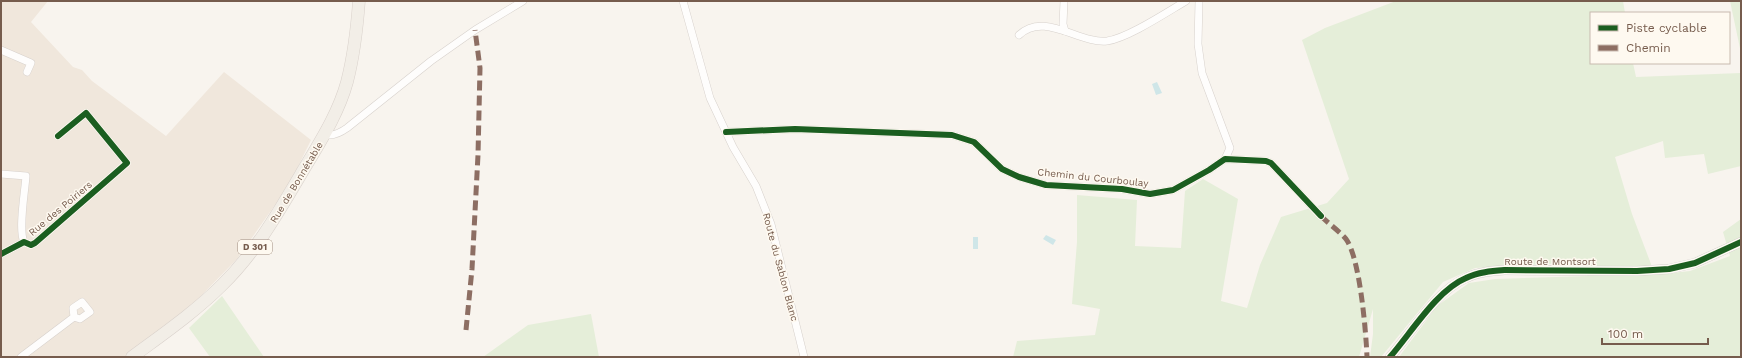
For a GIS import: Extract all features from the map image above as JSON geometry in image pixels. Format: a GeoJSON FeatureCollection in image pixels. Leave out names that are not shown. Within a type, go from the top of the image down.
{"type":"FeatureCollection","features":[{"type":"Feature","properties":{"kind":"main road","name":"Rue de Bonnétable"},"geometry":{"type":"LineString","coordinates":[[132,357],[178,322],[222,285],[251,252],[290,192],[324,134],[347,83],[355,43],[358,1]]}},
{"type":"Feature","properties":{"kind":"street"},"geometry":{"type":"LineString","coordinates":[[324,134],[328,136],[340,133],[431,61],[474,30],[523,1]]}},
{"type":"Feature","properties":{"kind":"street","name":"Route du Sablon Blanc"},"geometry":{"type":"LineString","coordinates":[[683,1],[710,98],[726,132],[756,186],[771,224],[804,357]]}},
{"type":"Feature","properties":{"kind":"street"},"geometry":{"type":"LineString","coordinates":[[1064,1],[1064,30]]}},
{"type":"Feature","properties":{"kind":"street"},"geometry":{"type":"LineString","coordinates":[[1019,34],[1024,30],[1038,26],[1064,30],[1098,41],[1108,41],[1151,22],[1186,1]]}},
{"type":"Feature","properties":{"kind":"street"},"geometry":{"type":"LineString","coordinates":[[1199,1],[1198,44],[1202,73],[1230,148],[1225,159],[1271,163],[1321,216]]}},
{"type":"Feature","properties":{"kind":"street"},"geometry":{"type":"LineString","coordinates":[[1,50],[31,63],[26,72]]}},
{"type":"Feature","properties":{"kind":"street","name":"Rue des Poiriers"},"geometry":{"type":"LineString","coordinates":[[1,254],[24,242],[31,245],[41,239],[127,163],[86,113],[58,136]]}},
{"type":"Feature","properties":{"kind":"street","name":"Chemin du Courboulay"},"geometry":{"type":"LineString","coordinates":[[726,132],[795,129],[952,135],[974,142],[1002,169],[1019,178],[1046,185],[1122,189],[1150,194],[1173,190],[1209,170],[1225,159]]}},
{"type":"Feature","properties":{"kind":"street"},"geometry":{"type":"LineString","coordinates":[[1,174],[26,176],[22,229],[22,238],[24,242]]}},
{"type":"Feature","properties":{"kind":"street","name":"Route de Montsort"},"geometry":{"type":"LineString","coordinates":[[1390,357],[1442,294],[1454,284],[1467,277],[1485,272],[1505,270],[1637,271],[1669,269],[1695,264],[1741,242]]}},
{"type":"Feature","properties":{"kind":"street"},"geometry":{"type":"LineString","coordinates":[[21,357],[74,318]]}},
{"type":"Feature","properties":{"kind":"shaded area"},"geometry":{"type":"Polygon","coordinates":[[[1,1],[48,1],[31,22],[73,67],[82,70],[92,81],[166,136],[224,72],[311,140],[289,185],[237,259],[196,301],[126,357],[1,357],[1,1]]]}},
{"type":"Feature","properties":{"kind":"green space"},"geometry":{"type":"Polygon","coordinates":[[[1396,1],[1623,1],[1625,12],[1590,12],[1590,64],[1633,64],[1636,77],[1741,73],[1741,166],[1708,174],[1704,154],[1665,158],[1663,141],[1615,157],[1632,214],[1651,264],[1653,275],[1690,271],[1730,256],[1723,232],[1741,219],[1741,357],[1399,357],[1437,306],[1469,283],[1495,279],[1587,276],[1584,262],[1475,268],[1443,282],[1381,357],[1370,357],[1373,334],[1373,309],[1359,357],[1013,357],[1017,341],[1095,335],[1100,309],[1072,304],[1077,242],[1077,195],[1137,200],[1135,246],[1181,248],[1185,191],[1203,179],[1238,199],[1221,301],[1247,308],[1260,265],[1281,217],[1327,203],[1349,179],[1302,40],[1325,28],[1396,1]]]}},
{"type":"Feature","properties":{"kind":"green space"},"geometry":{"type":"Polygon","coordinates":[[[1730,1],[1741,1],[1741,53],[1730,1]]]}},
{"type":"Feature","properties":{"kind":"green space"},"geometry":{"type":"Polygon","coordinates":[[[222,296],[264,357],[210,357],[189,328],[222,296]]]}},
{"type":"Feature","properties":{"kind":"green space"},"geometry":{"type":"Polygon","coordinates":[[[591,314],[599,357],[483,357],[528,325],[591,314]]]}},
{"type":"Feature","properties":{"kind":"water"},"geometry":{"type":"Polygon","coordinates":[[[1157,82],[1162,93],[1156,95],[1152,84],[1157,82]]]}},
{"type":"Feature","properties":{"kind":"water"},"geometry":{"type":"Polygon","coordinates":[[[1046,235],[1056,240],[1053,245],[1043,239],[1046,235]]]}},
{"type":"Feature","properties":{"kind":"water"},"geometry":{"type":"Polygon","coordinates":[[[973,237],[978,237],[978,249],[973,249],[973,237]]]}},
{"type":"Feature","properties":{"kind":"marked path"},"geometry":{"type":"LineString","coordinates":[[466,330],[472,269],[478,155],[480,68],[475,30]]}},
{"type":"Feature","properties":{"kind":"marked path"},"geometry":{"type":"LineString","coordinates":[[1321,216],[1346,239],[1351,248],[1359,278],[1367,357]]}},
{"type":"Feature","properties":{"kind":"cycle path"},"geometry":{"type":"LineString","coordinates":[[1,254],[24,242],[31,245],[35,243],[127,163],[86,113],[58,136]]}},
{"type":"Feature","properties":{"kind":"cycle path"},"geometry":{"type":"LineString","coordinates":[[726,132],[795,129],[952,135],[974,142],[1002,169],[1019,177],[1046,185],[1122,189],[1150,194],[1173,190],[1209,170],[1225,159],[1266,161],[1271,163],[1321,216]]}},
{"type":"Feature","properties":{"kind":"cycle path"},"geometry":{"type":"LineString","coordinates":[[1390,357],[1425,313],[1445,292],[1455,284],[1475,274],[1505,270],[1637,271],[1669,269],[1695,263],[1741,242]]}}]}
